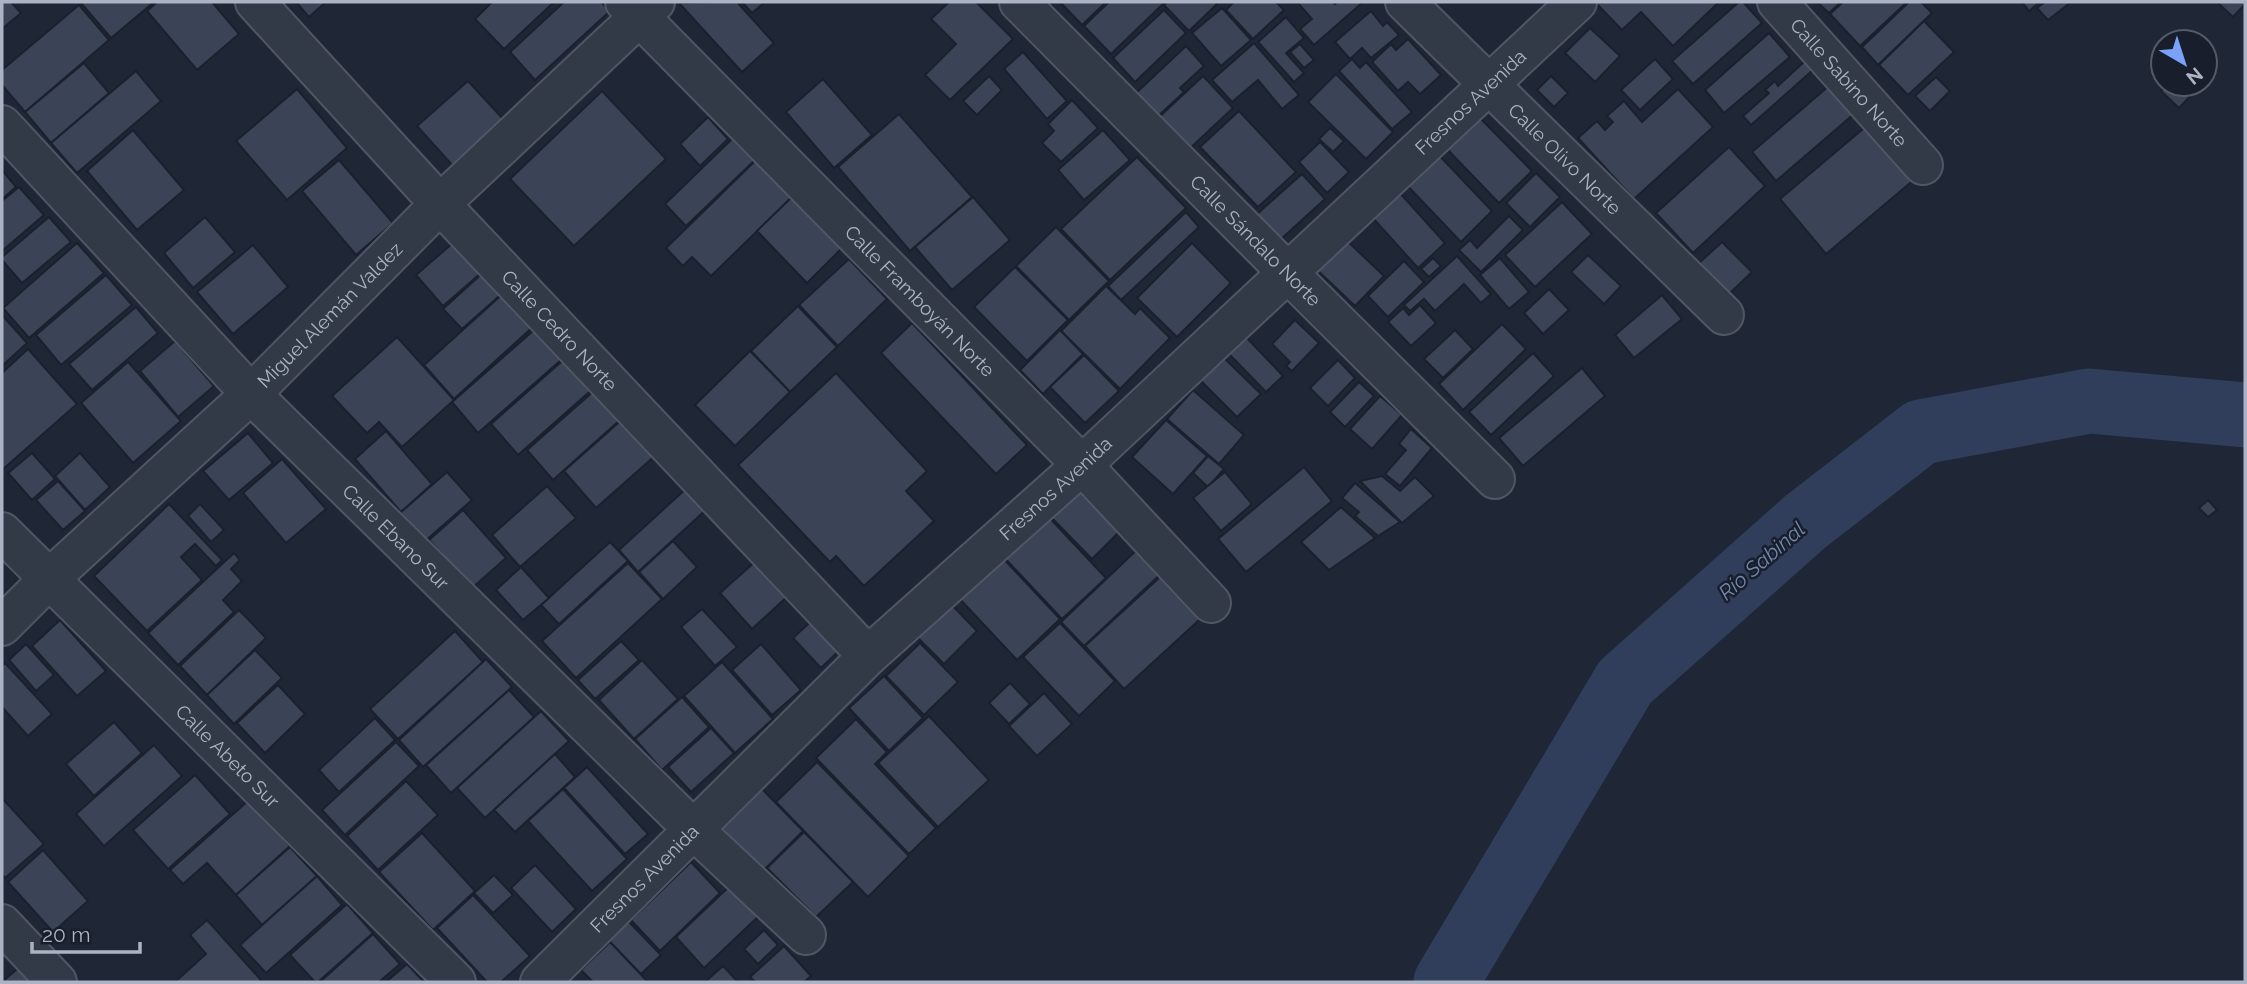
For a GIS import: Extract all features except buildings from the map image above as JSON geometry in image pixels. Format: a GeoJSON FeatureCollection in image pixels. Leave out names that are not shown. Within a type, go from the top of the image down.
{"type":"FeatureCollection","features":[{"type":"Feature","properties":{"kind":"street","name":"Calle Cedro Norte"},"geometry":{"type":"LineString","coordinates":[[255,2],[440,204],[868,656]]}},
{"type":"Feature","properties":{"kind":"street","name":"Calle Sándalo Norte"},"geometry":{"type":"LineString","coordinates":[[1019,2],[1495,478]]}},
{"type":"Feature","properties":{"kind":"street","name":"Calle Olivo Norte"},"geometry":{"type":"LineString","coordinates":[[1405,2],[1724,315]]}},
{"type":"Feature","properties":{"kind":"street","name":"Fresnos Avenida"},"geometry":{"type":"LineString","coordinates":[[540,982],[868,656],[1082,465],[1577,2]]}},
{"type":"Feature","properties":{"kind":"street","name":"Calle Sabino Norte"},"geometry":{"type":"LineString","coordinates":[[1777,2],[1923,165]]}},
{"type":"Feature","properties":{"kind":"street","name":"Miguel Alemán Valdez"},"geometry":{"type":"LineString","coordinates":[[2,626],[48,580],[251,394],[640,7]]}},
{"type":"Feature","properties":{"kind":"street","name":"Calle Framboyán Norte"},"geometry":{"type":"LineString","coordinates":[[640,7],[1082,465],[1211,603]]}},
{"type":"Feature","properties":{"kind":"street","name":"Calle Ebano Sur"},"geometry":{"type":"LineString","coordinates":[[2,125],[251,394],[694,830],[806,935]]}},
{"type":"Feature","properties":{"kind":"street","name":"Calle Abeto Sur"},"geometry":{"type":"LineString","coordinates":[[2,532],[456,982]]}},
{"type":"Feature","properties":{"kind":"street"},"geometry":{"type":"LineString","coordinates":[[2,924],[57,982]]}},
{"type":"Feature","properties":{"kind":"waterway","name":"Río Sabinal"},"geometry":{"type":"LineString","coordinates":[[1446,982],[1625,682],[1805,522],[1921,432],[2089,401],[2245,415]]}}]}
